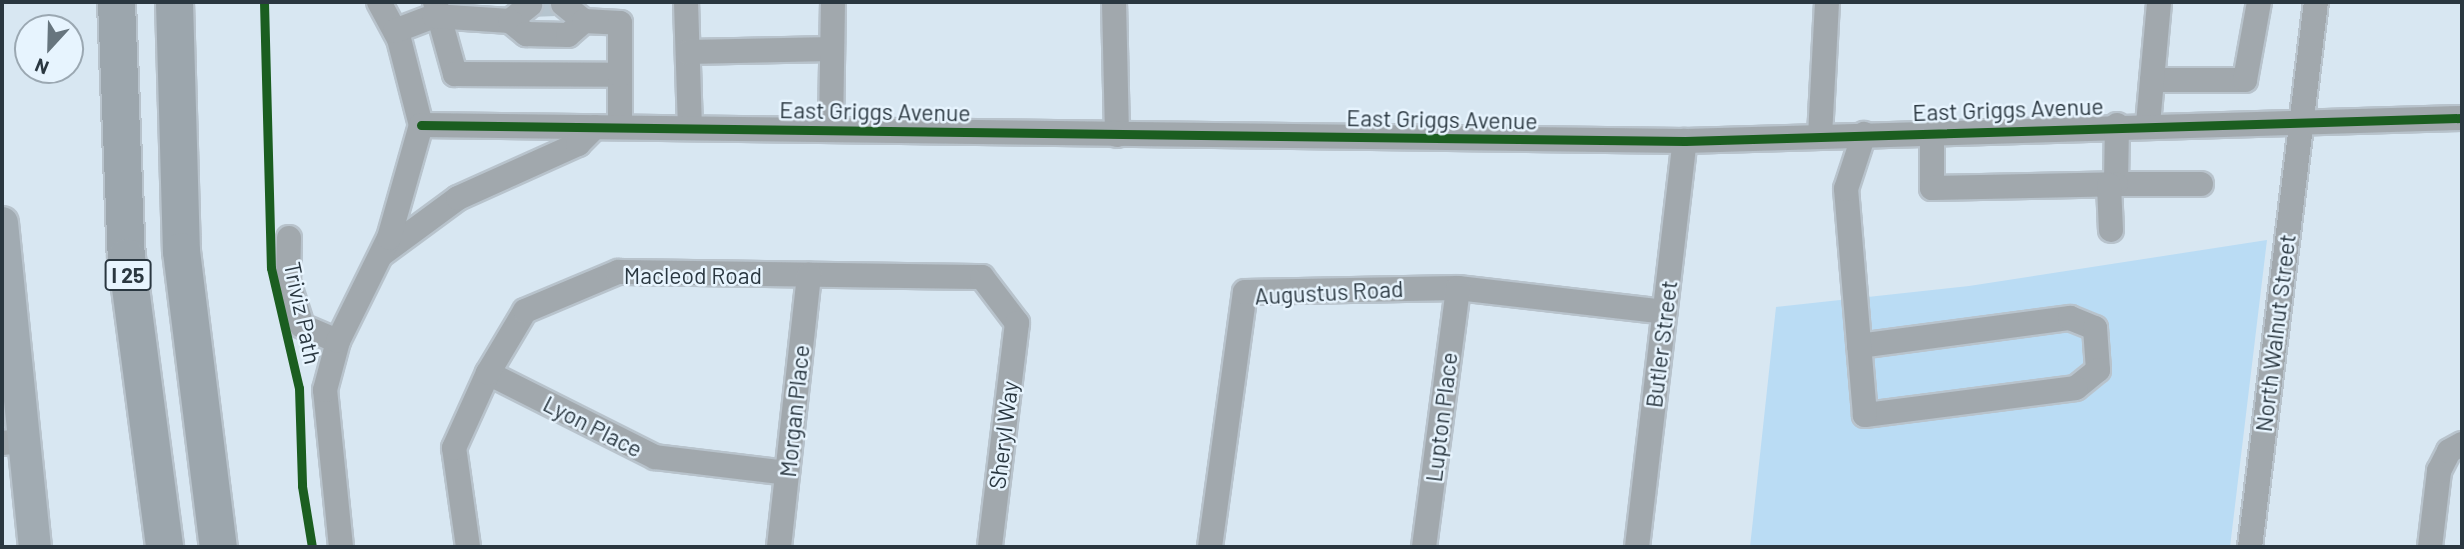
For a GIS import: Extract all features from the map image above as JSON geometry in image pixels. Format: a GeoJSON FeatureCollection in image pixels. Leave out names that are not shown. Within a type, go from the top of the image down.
{"type":"FeatureCollection","features":[{"type":"Feature","properties":{"kind":"highway","name":"I 25"},"geometry":{"type":"LineString","coordinates":[[175,2],[173,38],[181,251],[218,547]]}},
{"type":"Feature","properties":{"kind":"highway","name":"I 25"},"geometry":{"type":"LineString","coordinates":[[115,7],[126,257],[164,547]]}},
{"type":"Feature","properties":{"kind":"main road"},"geometry":{"type":"LineString","coordinates":[[2,223],[11,442],[35,547]]}},
{"type":"Feature","properties":{"kind":"street"},"geometry":{"type":"LineString","coordinates":[[341,547],[325,390],[338,341],[382,254],[421,125],[395,31],[379,2]]}},
{"type":"Feature","properties":{"kind":"street"},"geometry":{"type":"LineString","coordinates":[[687,2],[690,127]]}},
{"type":"Feature","properties":{"kind":"street"},"geometry":{"type":"LineString","coordinates":[[831,129],[833,2]]}},
{"type":"Feature","properties":{"kind":"street"},"geometry":{"type":"LineString","coordinates":[[1114,2],[1117,135]]}},
{"type":"Feature","properties":{"kind":"street"},"geometry":{"type":"LineString","coordinates":[[1820,136],[1827,2]]}},
{"type":"Feature","properties":{"kind":"street"},"geometry":{"type":"LineString","coordinates":[[2148,124],[2159,2]]}},
{"type":"Feature","properties":{"kind":"street"},"geometry":{"type":"LineString","coordinates":[[2152,80],[2245,80],[2259,2]]}},
{"type":"Feature","properties":{"kind":"street","name":"North Walnut Street"},"geometry":{"type":"LineString","coordinates":[[2250,547],[2316,2]]}},
{"type":"Feature","properties":{"kind":"street"},"geometry":{"type":"LineString","coordinates":[[563,4],[584,21],[620,23],[620,127]]}},
{"type":"Feature","properties":{"kind":"street"},"geometry":{"type":"LineString","coordinates":[[510,21],[530,5]]}},
{"type":"Feature","properties":{"kind":"street"},"geometry":{"type":"LineString","coordinates":[[395,31],[435,9],[510,21],[526,34],[568,35],[584,21]]}},
{"type":"Feature","properties":{"kind":"street"},"geometry":{"type":"LineString","coordinates":[[435,9],[455,74],[620,75]]}},
{"type":"Feature","properties":{"kind":"street"},"geometry":{"type":"LineString","coordinates":[[688,52],[832,49]]}},
{"type":"Feature","properties":{"kind":"street","name":"East Griggs Avenue"},"geometry":{"type":"LineString","coordinates":[[421,125],[1685,141],[2301,118],[2462,118]]}},
{"type":"Feature","properties":{"kind":"street"},"geometry":{"type":"LineString","coordinates":[[2111,230],[2117,125]]}},
{"type":"Feature","properties":{"kind":"street"},"geometry":{"type":"LineString","coordinates":[[382,254],[458,198],[578,144],[595,127]]}},
{"type":"Feature","properties":{"kind":"street"},"geometry":{"type":"LineString","coordinates":[[1932,131],[1932,188],[2201,184]]}},
{"type":"Feature","properties":{"kind":"street"},"geometry":{"type":"LineString","coordinates":[[1860,346],[2070,318],[2095,328],[2098,370],[2076,388],[1865,415],[1846,189],[1864,134]]}},
{"type":"Feature","properties":{"kind":"street","name":"Butler Street"},"geometry":{"type":"LineString","coordinates":[[1637,547],[1685,141]]}},
{"type":"Feature","properties":{"kind":"street"},"geometry":{"type":"LineString","coordinates":[[289,238],[288,282],[302,326],[338,341]]}},
{"type":"Feature","properties":{"kind":"street","name":"Macleod Road"},"geometry":{"type":"LineString","coordinates":[[468,547],[454,449],[488,373],[525,311],[618,272],[982,277],[1017,323]]}},
{"type":"Feature","properties":{"kind":"street","name":"Morgan Place"},"geometry":{"type":"LineString","coordinates":[[779,547],[809,275]]}},
{"type":"Feature","properties":{"kind":"street","name":"Augustus Road"},"geometry":{"type":"LineString","coordinates":[[1210,547],[1245,292],[1458,288],[1665,312]]}},
{"type":"Feature","properties":{"kind":"street","name":"Lupton Place"},"geometry":{"type":"LineString","coordinates":[[1424,547],[1458,288]]}},
{"type":"Feature","properties":{"kind":"street","name":"Sheryl Way"},"geometry":{"type":"LineString","coordinates":[[990,547],[1017,323]]}},
{"type":"Feature","properties":{"kind":"street","name":"Lyon Place"},"geometry":{"type":"LineString","coordinates":[[488,373],[655,457],[788,473]]}},
{"type":"Feature","properties":{"kind":"street"},"geometry":{"type":"LineString","coordinates":[[2430,547],[2439,471],[2449,451],[2462,444]]}},
{"type":"Feature","properties":{"kind":"shaded area"},"geometry":{"type":"Polygon","coordinates":[[[2267,240],[2230,547],[1750,547],[1776,307],[1969,286],[2267,240]]]}},
{"type":"Feature","properties":{"kind":"tunnel"},"geometry":{"type":"LineString","coordinates":[[530,5],[563,4]]}},
{"type":"Feature","properties":{"kind":"cycle path","name":"Triviz Path"},"geometry":{"type":"LineString","coordinates":[[264,2],[271,268],[299,388],[302,486],[312,547]]}},
{"type":"Feature","properties":{"kind":"cycle path"},"geometry":{"type":"LineString","coordinates":[[421,125],[1685,141],[2462,118]]}}]}
